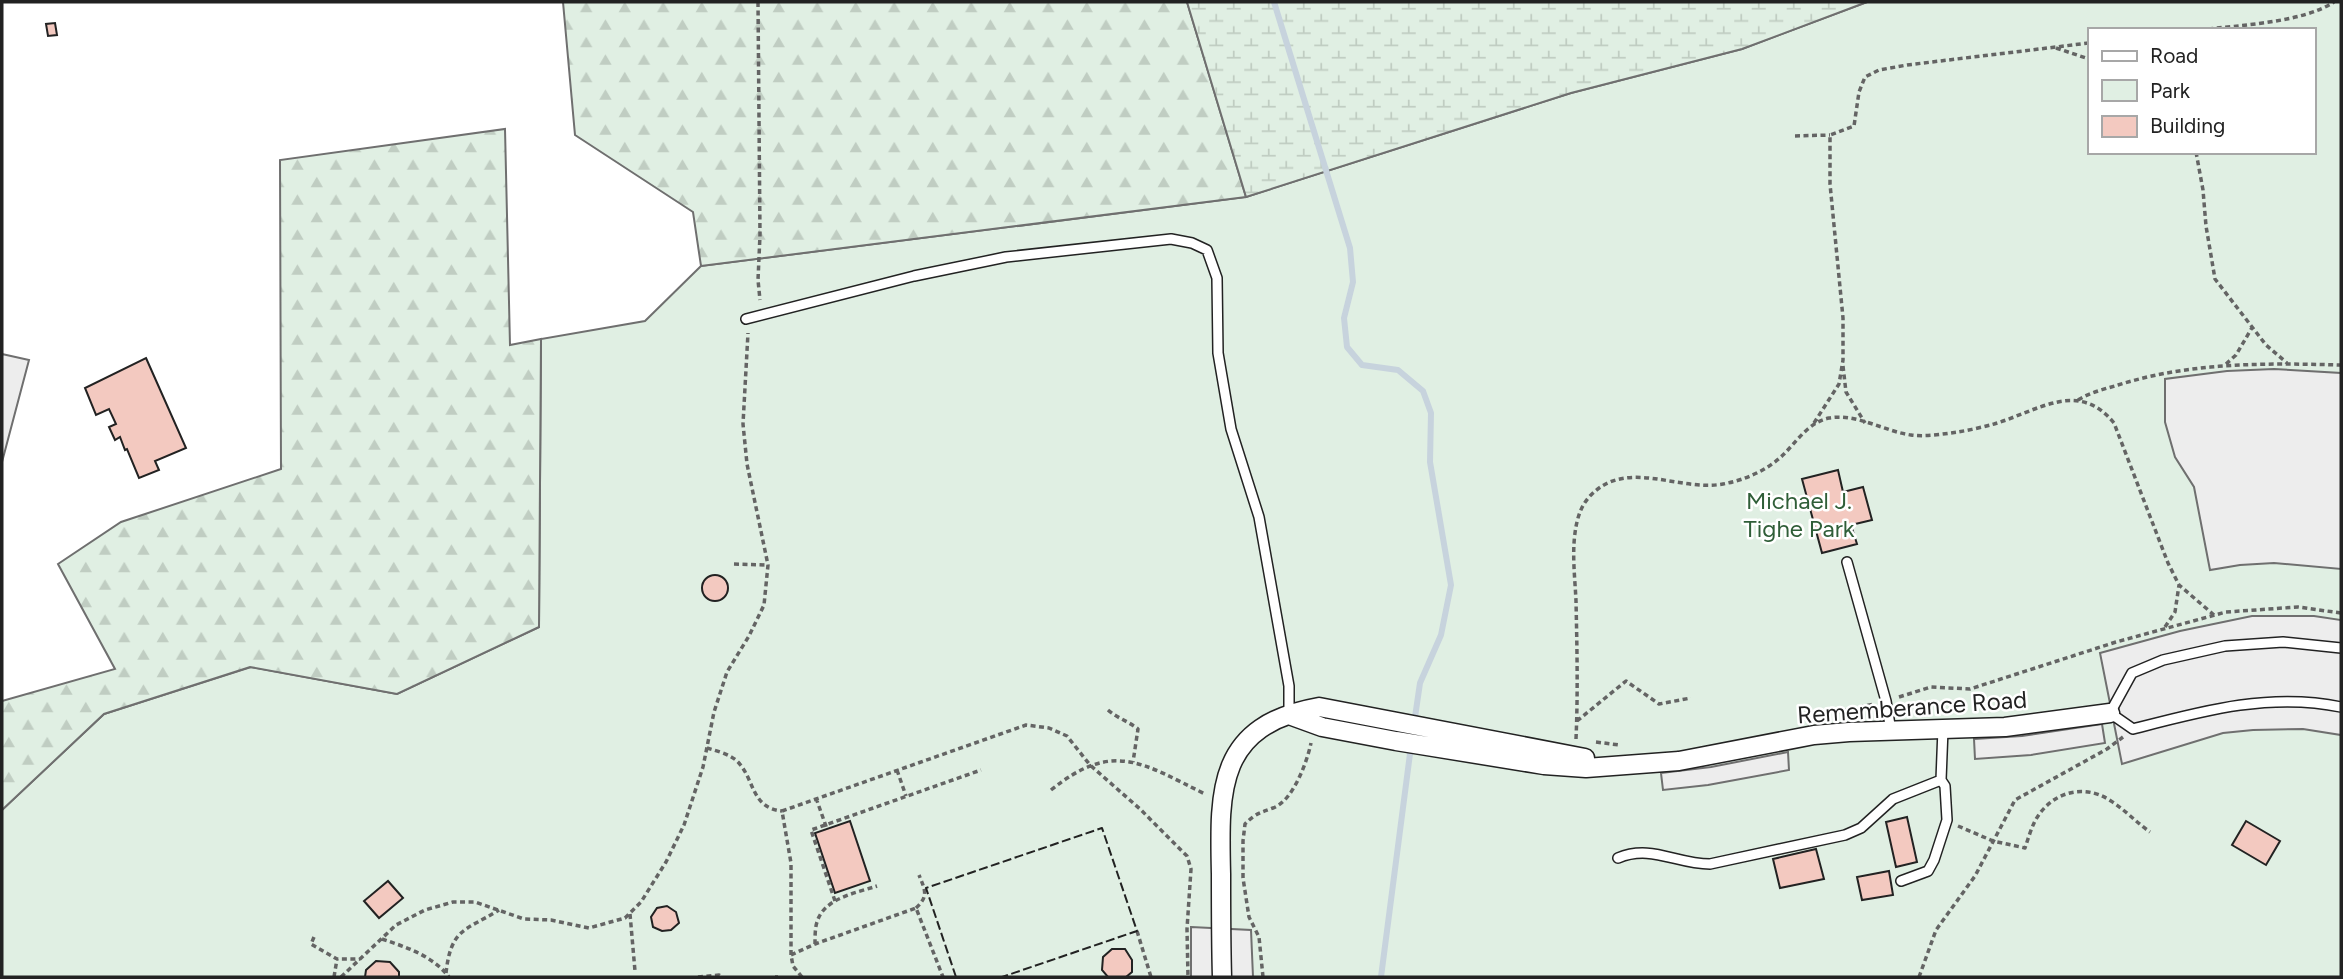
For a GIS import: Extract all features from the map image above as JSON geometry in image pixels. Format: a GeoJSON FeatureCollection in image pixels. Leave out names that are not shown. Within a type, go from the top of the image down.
{"type":"FeatureCollection","features":[{"type":"Feature","properties":{"kind":"street","name":"Rememberance Road"},"geometry":{"type":"LineString","coordinates":[[1222,977],[1220,830],[1226,774],[1251,735],[1289,715],[1319,707],[1578,749],[1634,764]]}},
{"type":"Feature","properties":{"kind":"street","name":"Rememberance Road"},"geometry":{"type":"LineString","coordinates":[[1289,715],[1315,724],[1429,747],[1544,765],[1586,768],[1679,761],[1814,735],[2005,727],[2110,713]]}},
{"type":"Feature","properties":{"kind":"lane"},"geometry":{"type":"LineString","coordinates":[[746,319],[914,276],[1006,257],[1171,239],[1192,243],[1207,250],[1217,278],[1218,353],[1231,429],[1259,517],[1289,686],[1289,715]]}},
{"type":"Feature","properties":{"kind":"lane"},"geometry":{"type":"LineString","coordinates":[[1847,562],[1886,701],[1891,730]]}},
{"type":"Feature","properties":{"kind":"lane"},"geometry":{"type":"LineString","coordinates":[[2341,647],[2271,643],[2225,646],[2163,660],[2132,673],[2110,713],[2133,729],[2215,708],[2274,700],[2341,707]]}},
{"type":"Feature","properties":{"kind":"lane"},"geometry":{"type":"LineString","coordinates":[[1900,881],[1928,871],[1947,820],[1945,786],[1941,780],[1943,729]]}},
{"type":"Feature","properties":{"kind":"lane"},"geometry":{"type":"LineString","coordinates":[[1618,859],[1632,852],[1651,852],[1692,864],[1710,864],[1845,835],[1861,828],[1893,799],[1941,780]]}},
{"type":"Feature","properties":{"kind":"path"},"geometry":{"type":"LineString","coordinates":[[341,977],[396,925],[425,910],[444,905],[475,902],[524,919],[551,920],[589,928],[625,918],[641,902],[666,862],[684,825],[727,672],[764,605],[768,565],[747,464],[743,424],[749,336],[746,319],[761,304],[758,280],[758,2]]}},
{"type":"Feature","properties":{"kind":"path"},"geometry":{"type":"LineString","coordinates":[[2217,28],[2312,13],[2334,2]]}},
{"type":"Feature","properties":{"kind":"path"},"geometry":{"type":"LineString","coordinates":[[1795,136],[1830,135],[1854,126],[1859,92],[1866,77],[1879,70],[2088,43]]}},
{"type":"Feature","properties":{"kind":"path"},"geometry":{"type":"LineString","coordinates":[[2054,47],[2088,59]]}},
{"type":"Feature","properties":{"kind":"path"},"geometry":{"type":"LineString","coordinates":[[1830,135],[1830,184],[1843,318],[1846,392],[1866,423]]}},
{"type":"Feature","properties":{"kind":"path"},"geometry":{"type":"LineString","coordinates":[[2196,154],[2216,279],[2266,345],[2287,363]]}},
{"type":"Feature","properties":{"kind":"path"},"geometry":{"type":"LineString","coordinates":[[2225,365],[2236,355],[2253,326]]}},
{"type":"Feature","properties":{"kind":"path"},"geometry":{"type":"LineString","coordinates":[[1813,426],[1839,384],[1843,360]]}},
{"type":"Feature","properties":{"kind":"path"},"geometry":{"type":"LineString","coordinates":[[2078,400],[2088,394],[2141,377],[2225,365],[2341,365]]}},
{"type":"Feature","properties":{"kind":"path"},"geometry":{"type":"LineString","coordinates":[[1620,745],[1578,749],[1574,533],[1581,507],[1604,483],[1620,477],[1717,485],[1740,480],[1782,456],[1813,426],[1825,419],[1844,417],[1912,435],[1936,435],[1993,424],[2052,402],[2078,400],[2097,406],[2115,423],[2168,563],[2179,585],[2214,615]]}},
{"type":"Feature","properties":{"kind":"path"},"geometry":{"type":"LineString","coordinates":[[734,564],[768,565]]}},
{"type":"Feature","properties":{"kind":"path"},"geometry":{"type":"LineString","coordinates":[[2164,628],[2175,612],[2179,585]]}},
{"type":"Feature","properties":{"kind":"path"},"geometry":{"type":"LineString","coordinates":[[1824,714],[1863,708],[1931,687],[1970,689],[2214,615],[2298,607],[2341,613]]}},
{"type":"Feature","properties":{"kind":"path"},"geometry":{"type":"LineString","coordinates":[[1577,721],[1626,681],[1659,704],[1691,698]]}},
{"type":"Feature","properties":{"kind":"path"},"geometry":{"type":"LineString","coordinates":[[1108,710],[1128,720],[1138,729],[1133,762]]}},
{"type":"Feature","properties":{"kind":"path"},"geometry":{"type":"LineString","coordinates":[[1263,977],[1259,937],[1249,917],[1243,878],[1245,824],[1264,809],[1274,808],[1293,788],[1307,762],[1315,724]]}},
{"type":"Feature","properties":{"kind":"path"},"geometry":{"type":"LineString","coordinates":[[706,748],[725,754],[738,762],[760,800],[770,810],[782,811],[1026,725],[1049,728],[1067,736],[1090,765],[1140,808],[1187,856],[1191,869],[1187,929],[1188,977]]}},
{"type":"Feature","properties":{"kind":"path"},"geometry":{"type":"LineString","coordinates":[[1919,977],[1936,930],[1975,876],[2015,800],[2106,749],[2133,729]]}},
{"type":"Feature","properties":{"kind":"path"},"geometry":{"type":"LineString","coordinates":[[1051,790],[1070,775],[1090,765],[1117,760],[1143,763],[1221,802]]}},
{"type":"Feature","properties":{"kind":"path"},"geometry":{"type":"LineString","coordinates":[[897,770],[906,796]]}},
{"type":"Feature","properties":{"kind":"path"},"geometry":{"type":"LineString","coordinates":[[835,901],[811,830],[826,827],[981,770]]}},
{"type":"Feature","properties":{"kind":"path"},"geometry":{"type":"LineString","coordinates":[[1947,820],[1973,834],[2025,848],[2035,821],[2050,802],[2065,793],[2079,792],[2109,799],[2150,832]]}},
{"type":"Feature","properties":{"kind":"path"},"geometry":{"type":"LineString","coordinates":[[816,798],[826,827]]}},
{"type":"Feature","properties":{"kind":"path"},"geometry":{"type":"LineString","coordinates":[[782,811],[791,863],[791,955],[793,966],[800,977]]}},
{"type":"Feature","properties":{"kind":"path"},"geometry":{"type":"LineString","coordinates":[[791,955],[916,908],[924,901],[925,894],[919,875]]}},
{"type":"Feature","properties":{"kind":"path"},"geometry":{"type":"LineString","coordinates":[[815,944],[816,923],[822,910],[835,901],[877,886]]}},
{"type":"Feature","properties":{"kind":"path"},"geometry":{"type":"LineString","coordinates":[[916,908],[943,977]]}},
{"type":"Feature","properties":{"kind":"path"},"geometry":{"type":"LineString","coordinates":[[447,975],[448,955],[454,939],[466,928],[500,909]]}},
{"type":"Feature","properties":{"kind":"path"},"geometry":{"type":"LineString","coordinates":[[630,913],[635,971]]}},
{"type":"Feature","properties":{"kind":"path"},"geometry":{"type":"LineString","coordinates":[[1137,931],[1151,977]]}},
{"type":"Feature","properties":{"kind":"path"},"geometry":{"type":"LineString","coordinates":[[314,937],[311,944],[337,959],[348,970]]}},
{"type":"Feature","properties":{"kind":"path"},"geometry":{"type":"LineString","coordinates":[[382,939],[420,954],[441,967],[447,975]]}},
{"type":"Feature","properties":{"kind":"path"},"geometry":{"type":"LineString","coordinates":[[337,959],[360,959]]}},
{"type":"Feature","properties":{"kind":"path"},"geometry":{"type":"LineString","coordinates":[[334,977],[337,959]]}},
{"type":"Feature","properties":{"kind":"path"},"geometry":{"type":"LineString","coordinates":[[698,977],[722,977]]}},
{"type":"Feature","properties":{"kind":"green space"},"geometry":{"type":"Polygon","coordinates":[[[563,2],[1187,2],[1246,197],[701,266],[693,212],[575,135],[563,2]]]}},
{"type":"Feature","properties":{"kind":"green space"},"geometry":{"type":"Polygon","coordinates":[[[1187,2],[1867,2],[1742,49],[1571,93],[1246,197],[1187,2]]]}},
{"type":"Feature","properties":{"kind":"green space","name":"Michael J. Tighe Park"},"geometry":{"type":"Polygon","coordinates":[[[1867,2],[2341,2],[2341,977],[2,977],[2,810],[104,714],[251,667],[397,694],[539,627],[541,339],[645,321],[701,266],[1246,197],[1571,93],[1742,49],[1867,2]]]}},
{"type":"Feature","properties":{"kind":"green space"},"geometry":{"type":"Polygon","coordinates":[[[505,129],[510,345],[541,339],[539,627],[397,694],[250,667],[104,714],[2,810],[2,701],[115,669],[58,564],[121,522],[281,469],[280,160],[505,129]]]}},
{"type":"Feature","properties":{"kind":"shaded area"},"geometry":{"type":"Polygon","coordinates":[[[2,354],[29,360],[2,462],[2,354]]]}},
{"type":"Feature","properties":{"kind":"shaded area"},"geometry":{"type":"Polygon","coordinates":[[[2274,369],[2341,373],[2341,569],[2274,563],[2210,570],[2194,487],[2175,457],[2165,422],[2165,379],[2227,371],[2274,369]]]}},
{"type":"Feature","properties":{"kind":"shaded area"},"geometry":{"type":"Polygon","coordinates":[[[2252,616],[2314,616],[2341,620],[2341,735],[2303,729],[2223,733],[2122,764],[2100,653],[2180,631],[2252,616]]]}},
{"type":"Feature","properties":{"kind":"shaded area"},"geometry":{"type":"Polygon","coordinates":[[[2102,724],[2105,743],[2031,755],[1975,759],[1974,739],[2022,736],[2102,724]]]}},
{"type":"Feature","properties":{"kind":"shaded area"},"geometry":{"type":"Polygon","coordinates":[[[1788,752],[1789,770],[1708,785],[1663,790],[1661,773],[1711,767],[1788,752]]]}},
{"type":"Feature","properties":{"kind":"shaded area"},"geometry":{"type":"Polygon","coordinates":[[[1191,927],[1251,930],[1253,977],[1191,977],[1191,927]]]}},
{"type":"Feature","properties":{"kind":"building"},"geometry":{"type":"Polygon","coordinates":[[[55,23],[57,35],[48,36],[46,24],[55,23]]]}},
{"type":"Feature","properties":{"kind":"building"},"geometry":{"type":"Polygon","coordinates":[[[146,358],[186,448],[155,461],[159,470],[139,478],[120,437],[115,440],[109,427],[116,424],[109,409],[96,415],[85,388],[146,358]]]}},
{"type":"Feature","properties":{"kind":"building"},"geometry":{"type":"Polygon","coordinates":[[[1838,470],[1843,492],[1863,487],[1872,520],[1851,525],[1857,544],[1822,553],[1802,479],[1838,470]]]}},
{"type":"Feature","properties":{"kind":"building"},"geometry":{"type":"Polygon","coordinates":[[[715,575],[724,579],[728,588],[724,597],[715,601],[706,597],[702,588],[706,579],[715,575]]]}},
{"type":"Feature","properties":{"kind":"building"},"geometry":{"type":"Polygon","coordinates":[[[1907,817],[1917,862],[1896,867],[1886,822],[1907,817]]]}},
{"type":"Feature","properties":{"kind":"building"},"geometry":{"type":"Polygon","coordinates":[[[850,821],[870,881],[835,893],[815,833],[850,821]]]}},
{"type":"Feature","properties":{"kind":"building"},"geometry":{"type":"Polygon","coordinates":[[[2246,821],[2280,841],[2266,865],[2232,845],[2246,821]]]}},
{"type":"Feature","properties":{"kind":"building"},"geometry":{"type":"Polygon","coordinates":[[[1816,849],[1824,879],[1780,888],[1773,859],[1816,849]]]}},
{"type":"Feature","properties":{"kind":"building"},"geometry":{"type":"Polygon","coordinates":[[[1889,871],[1893,895],[1862,900],[1857,877],[1889,871]]]}},
{"type":"Feature","properties":{"kind":"building"},"geometry":{"type":"Polygon","coordinates":[[[388,881],[403,898],[379,918],[364,901],[388,881]]]}},
{"type":"Feature","properties":{"kind":"building"},"geometry":{"type":"Polygon","coordinates":[[[667,906],[676,912],[679,923],[671,930],[662,931],[653,927],[651,917],[657,908],[667,906]]]}},
{"type":"Feature","properties":{"kind":"building"},"geometry":{"type":"Polygon","coordinates":[[[1112,949],[1125,949],[1132,960],[1132,972],[1126,977],[1108,977],[1102,970],[1103,957],[1112,949]]]}},
{"type":"Feature","properties":{"kind":"building"},"geometry":{"type":"Polygon","coordinates":[[[376,961],[390,962],[399,972],[399,977],[365,977],[366,970],[376,961]]]}},
{"type":"Feature","properties":{"kind":"waterway"},"geometry":{"type":"LineString","coordinates":[[1274,2],[1350,248],[1353,282],[1344,318],[1347,347],[1362,365],[1398,370],[1423,391],[1431,413],[1430,462],[1451,585],[1441,635],[1420,683],[1414,724]]}},
{"type":"Feature","properties":{"kind":"waterway"},"geometry":{"type":"LineString","coordinates":[[1381,977],[1411,746]]}},
{"type":"Feature","properties":{"kind":"fence"},"geometry":{"type":"LineString","coordinates":[[956,977],[926,888],[1102,828],[1137,931],[1002,977]]}}]}
